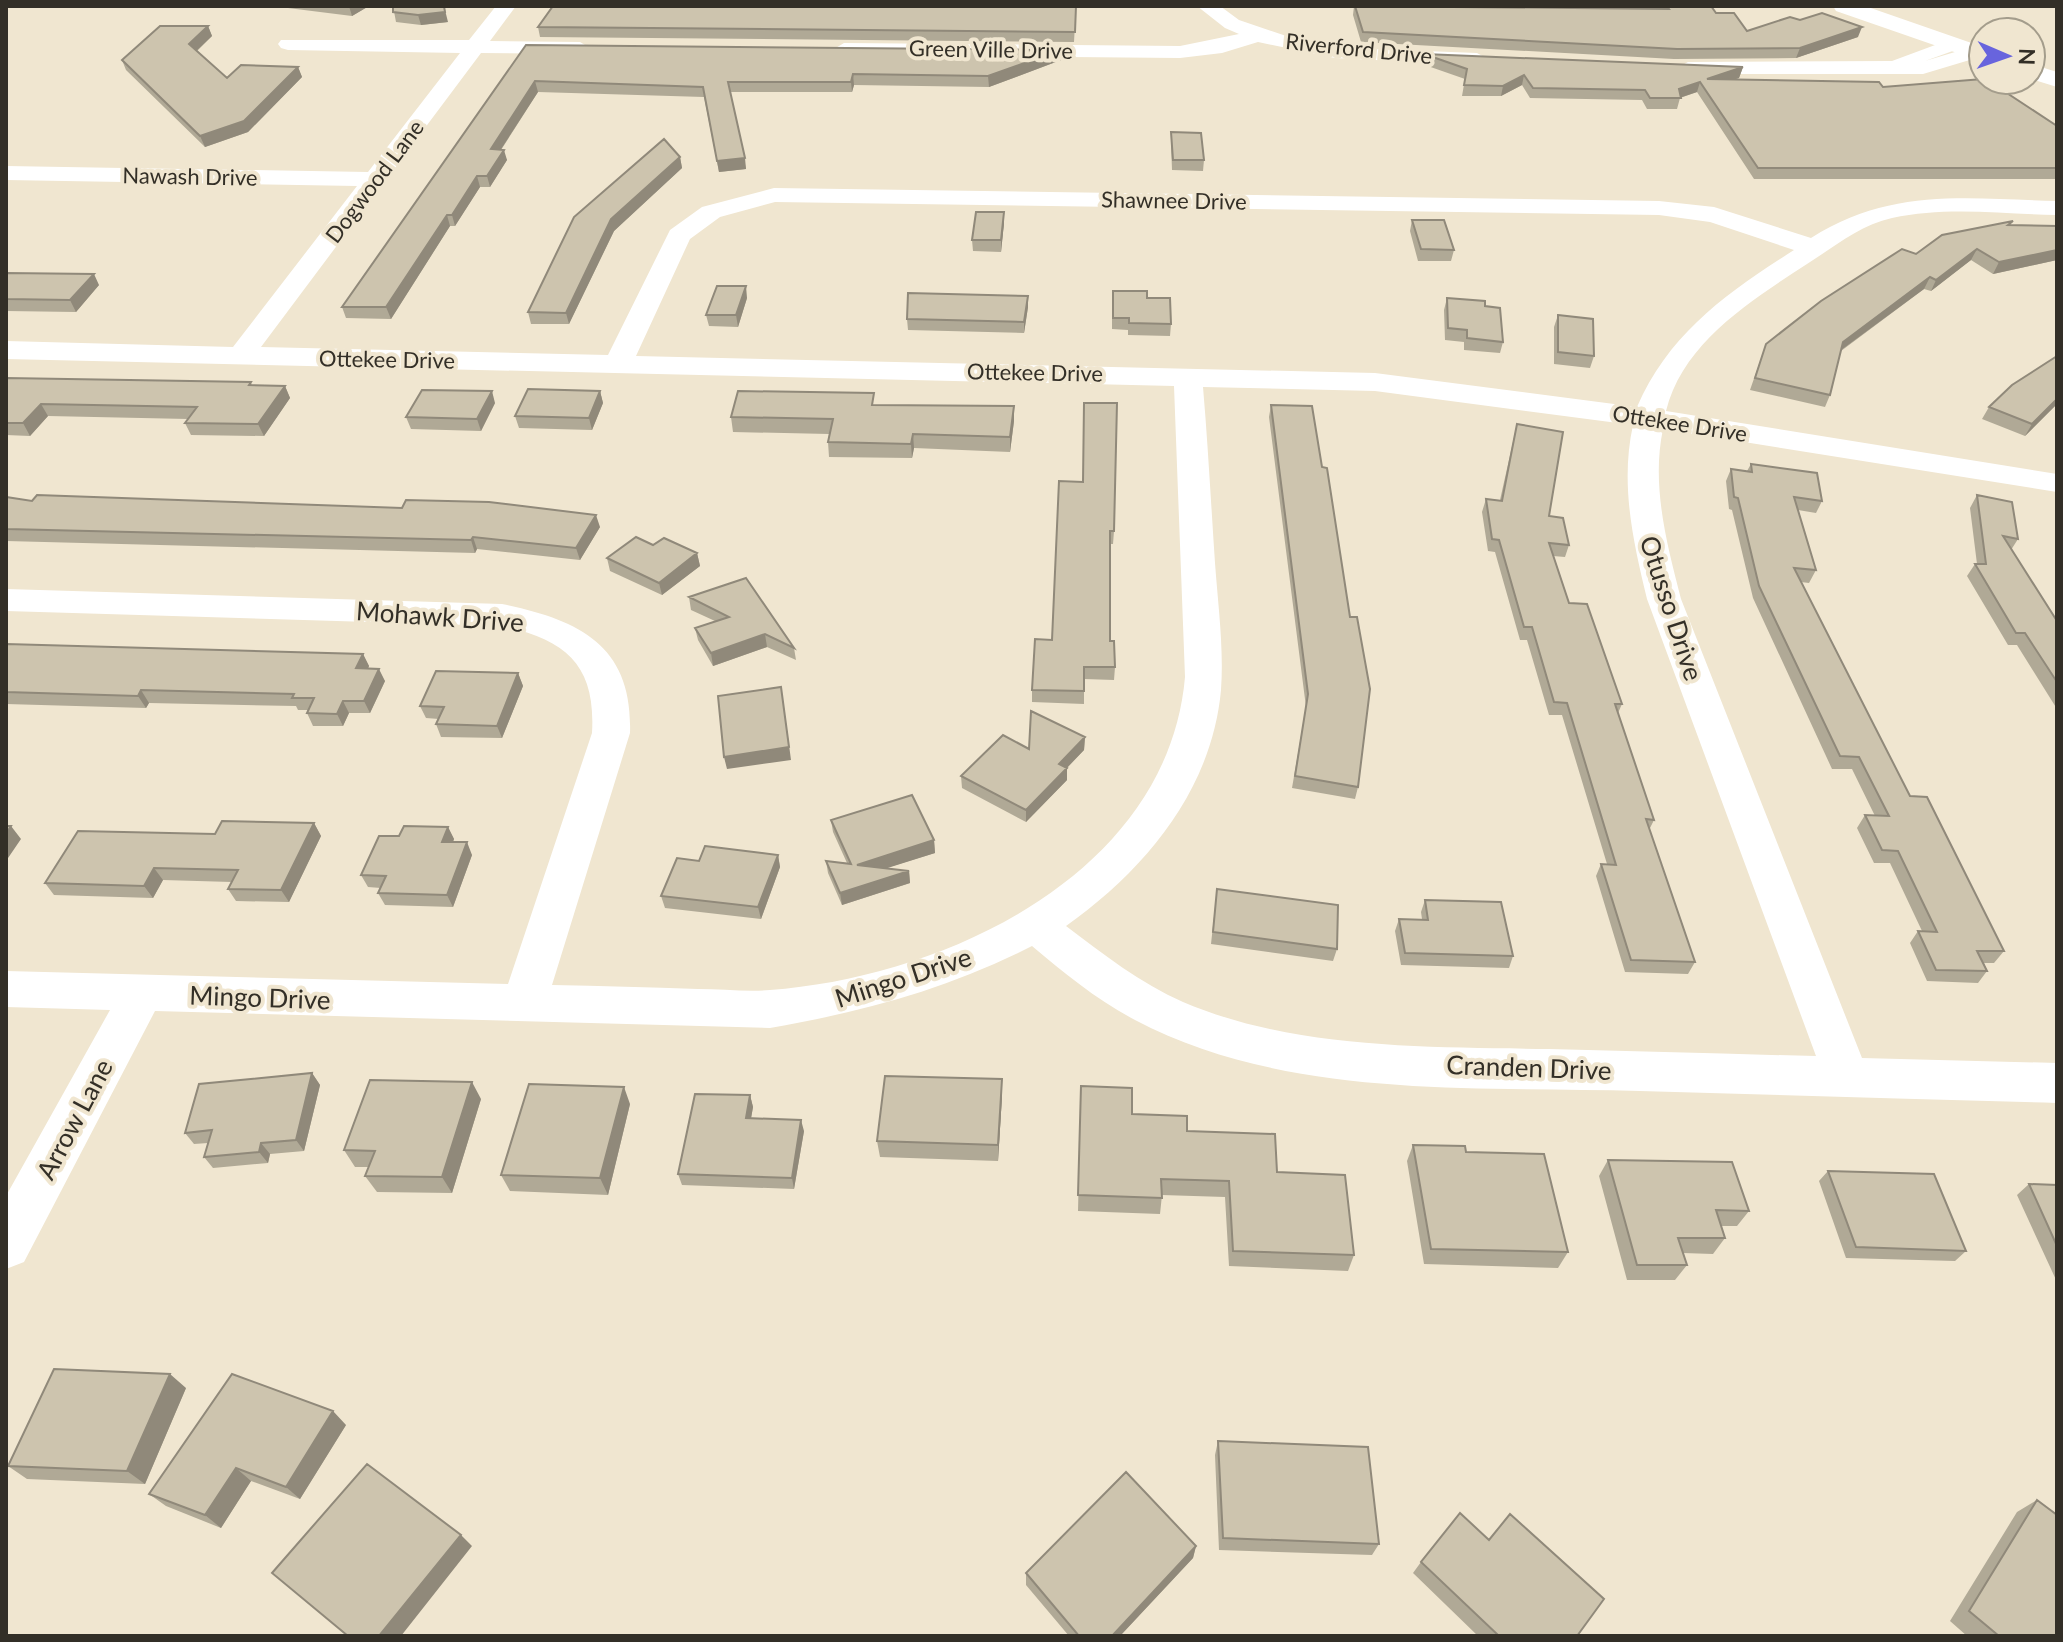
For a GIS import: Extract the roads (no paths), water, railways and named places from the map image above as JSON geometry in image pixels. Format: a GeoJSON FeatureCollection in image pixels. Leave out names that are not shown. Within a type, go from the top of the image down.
{"type":"FeatureCollection","features":[{"type":"Feature","properties":{"kind":"main road"},"geometry":{"type":"LineString","coordinates":[[1844,6],[1967,49]]}},
{"type":"Feature","properties":{"kind":"street","name":"Dogwood Lane"},"geometry":{"type":"LineString","coordinates":[[241,355],[506,6]]}},
{"type":"Feature","properties":{"kind":"street","name":"Riverford Drive"},"geometry":{"type":"LineString","coordinates":[[1207,6],[1229,22],[1258,35],[1333,49],[1504,60]]}},
{"type":"Feature","properties":{"kind":"street","name":"Green Ville Drive"},"geometry":{"type":"LineString","coordinates":[[821,49],[1180,52],[1222,47],[1258,35]]}},
{"type":"Feature","properties":{"kind":"street"},"geometry":{"type":"LineString","coordinates":[[288,44],[603,49]]}},
{"type":"Feature","properties":{"kind":"street"},"geometry":{"type":"LineString","coordinates":[[1660,68],[1844,70],[1904,67],[1902,62],[1967,51]]}},
{"type":"Feature","properties":{"kind":"street","name":"Nawash Drive"},"geometry":{"type":"LineString","coordinates":[[6,173],[375,179]]}},
{"type":"Feature","properties":{"kind":"street","name":"Shawnee Drive"},"geometry":{"type":"LineString","coordinates":[[619,363],[679,235],[711,212],[774,195],[1659,208],[1714,215],[1815,248]]}},
{"type":"Feature","properties":{"kind":"street","name":"Otusso Drive"},"geometry":{"type":"LineString","coordinates":[[1847,1077],[1664,599],[1648,544],[1641,494],[1642,448],[1648,418],[1674,361],[1699,330],[1756,284],[1860,221],[1896,210],[2057,208]]}},
{"type":"Feature","properties":{"kind":"street","name":"Ottekee Drive"},"geometry":{"type":"LineString","coordinates":[[6,350],[1375,382],[1648,418],[2057,483]]}},
{"type":"Feature","properties":{"kind":"street","name":"Mingo Drive"},"geometry":{"type":"LineString","coordinates":[[6,989],[770,1009],[883,989],[962,961],[1035,925],[1075,899],[1141,838],[1164,805],[1189,756],[1201,706],[1203,658],[1188,376]]}},
{"type":"Feature","properties":{"kind":"street","name":"Mohawk Drive"},"geometry":{"type":"LineString","coordinates":[[6,600],[502,615],[544,625],[577,642],[601,667],[609,682],[612,724],[524,1004]]}},
{"type":"Feature","properties":{"kind":"street","name":"Cranden Drive"},"geometry":{"type":"LineString","coordinates":[[1035,925],[1116,988],[1169,1015],[1225,1036],[1285,1050],[1347,1059],[1471,1067],[2057,1083]]}},
{"type":"Feature","properties":{"kind":"street","name":"Arrow Lane"},"geometry":{"type":"LineString","coordinates":[[6,1245],[142,994]]}}]}
